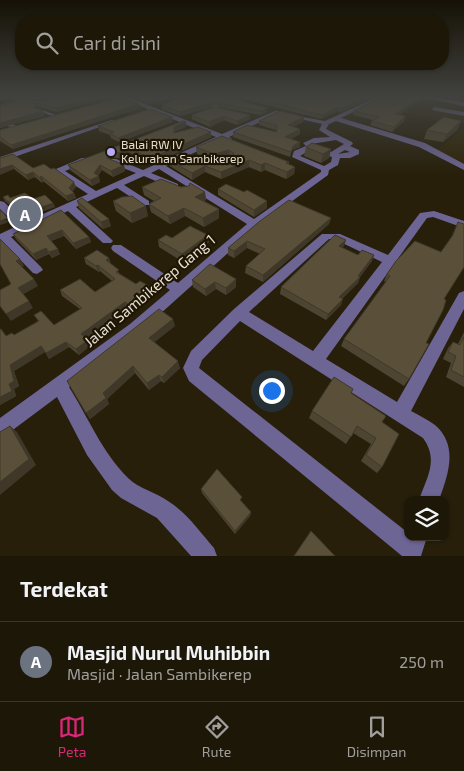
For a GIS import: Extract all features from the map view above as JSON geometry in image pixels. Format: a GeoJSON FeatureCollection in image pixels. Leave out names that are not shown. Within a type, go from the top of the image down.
{"type":"FeatureCollection","features":[{"type":"Feature","properties":{"kind":"street"},"geometry":{"type":"LineString","coordinates":[[0,132],[18,127],[8,123]]}},
{"type":"Feature","properties":{"kind":"street"},"geometry":{"type":"LineString","coordinates":[[0,160],[107,123]]}},
{"type":"Feature","properties":{"kind":"street"},"geometry":{"type":"LineString","coordinates":[[167,127],[177,123]]}},
{"type":"Feature","properties":{"kind":"street"},"geometry":{"type":"LineString","coordinates":[[192,123],[233,141]]}},
{"type":"Feature","properties":{"kind":"street"},"geometry":{"type":"LineString","coordinates":[[37,270],[2,237],[254,123]]}},
{"type":"Feature","properties":{"kind":"street"},"geometry":{"type":"LineString","coordinates":[[330,123],[322,130],[333,139]]}},
{"type":"Feature","properties":{"kind":"street"},"geometry":{"type":"LineString","coordinates":[[339,123],[422,145],[463,166]]}},
{"type":"Feature","properties":{"kind":"street"},"geometry":{"type":"LineString","coordinates":[[247,126],[257,129]]}},
{"type":"Feature","properties":{"kind":"street"},"geometry":{"type":"LineString","coordinates":[[186,132],[199,127]]}},
{"type":"Feature","properties":{"kind":"street"},"geometry":{"type":"LineString","coordinates":[[334,155],[345,147],[348,142],[317,138],[307,142],[313,147],[334,155],[350,156],[356,152],[345,147]]}},
{"type":"Feature","properties":{"kind":"street"},"geometry":{"type":"LineString","coordinates":[[313,147],[297,153],[296,157],[323,173]]}},
{"type":"Feature","properties":{"kind":"street"},"geometry":{"type":"LineString","coordinates":[[0,151],[8,157]]}},
{"type":"Feature","properties":{"kind":"street"},"geometry":{"type":"LineString","coordinates":[[186,154],[197,159]]}},
{"type":"Feature","properties":{"kind":"street"},"geometry":{"type":"LineString","coordinates":[[96,155],[59,171],[96,195]]}},
{"type":"Feature","properties":{"kind":"street","name":"Jalan Sambikerep Gang 1"},"geometry":{"type":"LineString","coordinates":[[1,427],[135,328],[254,224],[335,163],[334,155]]}},
{"type":"Feature","properties":{"kind":"street"},"geometry":{"type":"LineString","coordinates":[[113,161],[156,176],[185,191]]}},
{"type":"Feature","properties":{"kind":"street"},"geometry":{"type":"LineString","coordinates":[[160,166],[254,224]]}},
{"type":"Feature","properties":{"kind":"street"},"geometry":{"type":"LineString","coordinates":[[294,166],[323,173]]}},
{"type":"Feature","properties":{"kind":"street"},"geometry":{"type":"LineString","coordinates":[[118,185],[146,203]]}},
{"type":"Feature","properties":{"kind":"street"},"geometry":{"type":"LineString","coordinates":[[107,190],[130,204]]}},
{"type":"Feature","properties":{"kind":"street"},"geometry":{"type":"LineString","coordinates":[[2,204],[24,228]]}},
{"type":"Feature","properties":{"kind":"street"},"geometry":{"type":"LineString","coordinates":[[70,207],[112,245],[180,290]]}},
{"type":"Feature","properties":{"kind":"street"},"geometry":{"type":"LineString","coordinates":[[315,361],[424,216],[428,214],[464,225]]}},
{"type":"Feature","properties":{"kind":"street"},"geometry":{"type":"LineString","coordinates":[[394,257],[336,236],[326,236],[239,313],[196,356],[191,368],[195,376],[412,550],[415,541]]}},
{"type":"Feature","properties":{"kind":"street"},"geometry":{"type":"LineString","coordinates":[[400,414],[464,296]]}},
{"type":"Feature","properties":{"kind":"street"},"geometry":{"type":"LineString","coordinates":[[239,313],[429,432],[438,442],[443,457],[430,496]]}},
{"type":"Feature","properties":{"kind":"street"},"geometry":{"type":"LineString","coordinates":[[59,385],[96,454],[118,483],[140,499],[157,506],[171,516],[206,556]]}},
{"type":"Feature","properties":{"kind":"shaded area"},"geometry":{"type":"Polygon","coordinates":[[[464,128],[464,164],[437,150],[464,128]]]}},
{"type":"Feature","properties":{"kind":"building"},"geometry":{"type":"Polygon","coordinates":[[[26,123],[80,123],[11,145],[0,137],[0,130],[26,123]]]}},
{"type":"Feature","properties":{"kind":"building"},"geometry":{"type":"Polygon","coordinates":[[[107,123],[157,123],[118,138],[110,133],[114,132],[98,126],[107,123]]]}},
{"type":"Feature","properties":{"kind":"building"},"geometry":{"type":"Polygon","coordinates":[[[178,123],[184,123],[174,127],[174,133],[198,127],[211,132],[154,157],[146,156],[129,148],[118,153],[109,152],[107,158],[124,165],[111,171],[100,165],[94,173],[99,176],[90,180],[68,165],[178,123]]]}},
{"type":"Feature","properties":{"kind":"building"},"geometry":{"type":"Polygon","coordinates":[[[268,123],[292,123],[288,125],[300,129],[285,137],[300,142],[293,146],[291,152],[233,132],[247,125],[277,132],[277,125],[268,123]]]}},
{"type":"Feature","properties":{"kind":"building"},"geometry":{"type":"Polygon","coordinates":[[[379,123],[398,123],[394,127],[379,123]]]}},
{"type":"Feature","properties":{"kind":"building"},"geometry":{"type":"Polygon","coordinates":[[[436,123],[459,123],[447,134],[427,130],[436,123]]]}},
{"type":"Feature","properties":{"kind":"building"},"geometry":{"type":"Polygon","coordinates":[[[222,136],[289,162],[286,163],[295,167],[287,172],[265,163],[261,165],[249,160],[221,172],[205,166],[192,173],[169,160],[185,153],[213,162],[232,157],[234,153],[229,150],[214,154],[196,147],[222,136]]]}},
{"type":"Feature","properties":{"kind":"building"},"geometry":{"type":"Polygon","coordinates":[[[312,143],[331,149],[323,154],[306,147],[312,143]]]}},
{"type":"Feature","properties":{"kind":"building"},"geometry":{"type":"Polygon","coordinates":[[[13,154],[33,168],[44,164],[51,169],[54,168],[74,182],[69,188],[74,193],[66,196],[41,176],[40,178],[33,172],[26,175],[12,165],[0,169],[0,158],[13,154]]]}},
{"type":"Feature","properties":{"kind":"building"},"geometry":{"type":"Polygon","coordinates":[[[161,179],[181,187],[189,186],[190,183],[205,192],[195,197],[219,209],[203,218],[184,208],[168,216],[149,204],[161,198],[142,187],[161,179]]]}},
{"type":"Feature","properties":{"kind":"building"},"geometry":{"type":"Polygon","coordinates":[[[226,184],[244,192],[247,190],[267,201],[254,210],[218,189],[226,184]]]}},
{"type":"Feature","properties":{"kind":"building"},"geometry":{"type":"Polygon","coordinates":[[[25,193],[33,199],[45,195],[53,203],[22,214],[3,197],[8,195],[10,198],[25,193]]]}},
{"type":"Feature","properties":{"kind":"building"},"geometry":{"type":"Polygon","coordinates":[[[132,196],[146,206],[130,213],[113,201],[122,197],[132,196]]]}},
{"type":"Feature","properties":{"kind":"building"},"geometry":{"type":"Polygon","coordinates":[[[82,198],[109,219],[101,222],[77,201],[82,198]]]}},
{"type":"Feature","properties":{"kind":"building"},"geometry":{"type":"Polygon","coordinates":[[[289,200],[331,218],[263,275],[246,266],[265,249],[247,241],[234,251],[228,248],[289,200]]]}},
{"type":"Feature","properties":{"kind":"building"},"geometry":{"type":"Polygon","coordinates":[[[0,210],[8,218],[0,221],[0,210]]]}},
{"type":"Feature","properties":{"kind":"building"},"geometry":{"type":"Polygon","coordinates":[[[61,210],[89,237],[73,243],[62,230],[47,236],[58,249],[49,252],[46,248],[33,254],[13,234],[61,210]]]}},
{"type":"Feature","properties":{"kind":"building"},"geometry":{"type":"Polygon","coordinates":[[[458,222],[464,224],[464,267],[444,299],[446,300],[443,310],[426,343],[429,344],[409,379],[344,339],[390,276],[387,274],[396,261],[415,241],[441,252],[453,235],[458,222]]]}},
{"type":"Feature","properties":{"kind":"building"},"geometry":{"type":"Polygon","coordinates":[[[190,226],[208,235],[182,254],[158,240],[166,235],[172,238],[190,226]]]}},
{"type":"Feature","properties":{"kind":"building"},"geometry":{"type":"Polygon","coordinates":[[[335,235],[346,240],[339,246],[358,255],[362,250],[374,255],[358,276],[360,277],[339,297],[343,299],[328,314],[281,287],[335,235]]]}},
{"type":"Feature","properties":{"kind":"building"},"geometry":{"type":"Polygon","coordinates":[[[0,239],[20,259],[16,261],[34,279],[18,288],[29,301],[6,314],[0,306],[0,290],[11,284],[0,264],[0,239]]]}},
{"type":"Feature","properties":{"kind":"building"},"geometry":{"type":"Polygon","coordinates":[[[97,250],[109,258],[106,260],[119,270],[116,272],[136,284],[140,281],[154,289],[132,307],[125,302],[81,334],[88,340],[76,349],[66,342],[46,353],[41,346],[10,365],[14,381],[9,384],[12,391],[0,397],[0,329],[6,336],[12,333],[14,335],[39,321],[34,315],[41,311],[54,325],[82,308],[60,290],[80,279],[95,292],[115,279],[98,265],[96,266],[84,258],[97,250]]]}},
{"type":"Feature","properties":{"kind":"building"},"geometry":{"type":"Polygon","coordinates":[[[210,264],[236,279],[226,288],[215,282],[205,289],[192,280],[210,264]]]}},
{"type":"Feature","properties":{"kind":"building"},"geometry":{"type":"Polygon","coordinates":[[[159,309],[173,319],[149,338],[178,361],[162,377],[159,375],[147,383],[133,366],[103,393],[106,398],[86,413],[67,381],[159,309]]]}},
{"type":"Feature","properties":{"kind":"building"},"geometry":{"type":"Polygon","coordinates":[[[464,337],[464,377],[451,370],[456,356],[448,352],[453,342],[460,345],[464,337]]]}},
{"type":"Feature","properties":{"kind":"building"},"geometry":{"type":"Polygon","coordinates":[[[334,377],[353,389],[351,393],[386,416],[382,422],[399,434],[382,467],[366,455],[376,438],[357,426],[351,437],[312,411],[334,377]]]}},
{"type":"Feature","properties":{"kind":"building"},"geometry":{"type":"Polygon","coordinates":[[[10,426],[29,459],[0,482],[0,432],[10,426]]]}},
{"type":"Feature","properties":{"kind":"building"},"geometry":{"type":"Polygon","coordinates":[[[217,469],[242,497],[240,500],[251,512],[235,531],[201,489],[217,469]]]}},
{"type":"Feature","properties":{"kind":"building"},"geometry":{"type":"Polygon","coordinates":[[[311,531],[335,556],[294,556],[311,531]]]}},
{"type":"Feature","properties":{"kind":"place","name":"Balai RW IV Kelurahan Sambikerep"},"geometry":{"type":"Point","coordinates":[111,152]}},
{"type":"Feature","properties":{"kind":"place","name":"Masjid Nurul Muhibbin"},"geometry":{"type":"Point","coordinates":[25,214]}}]}
